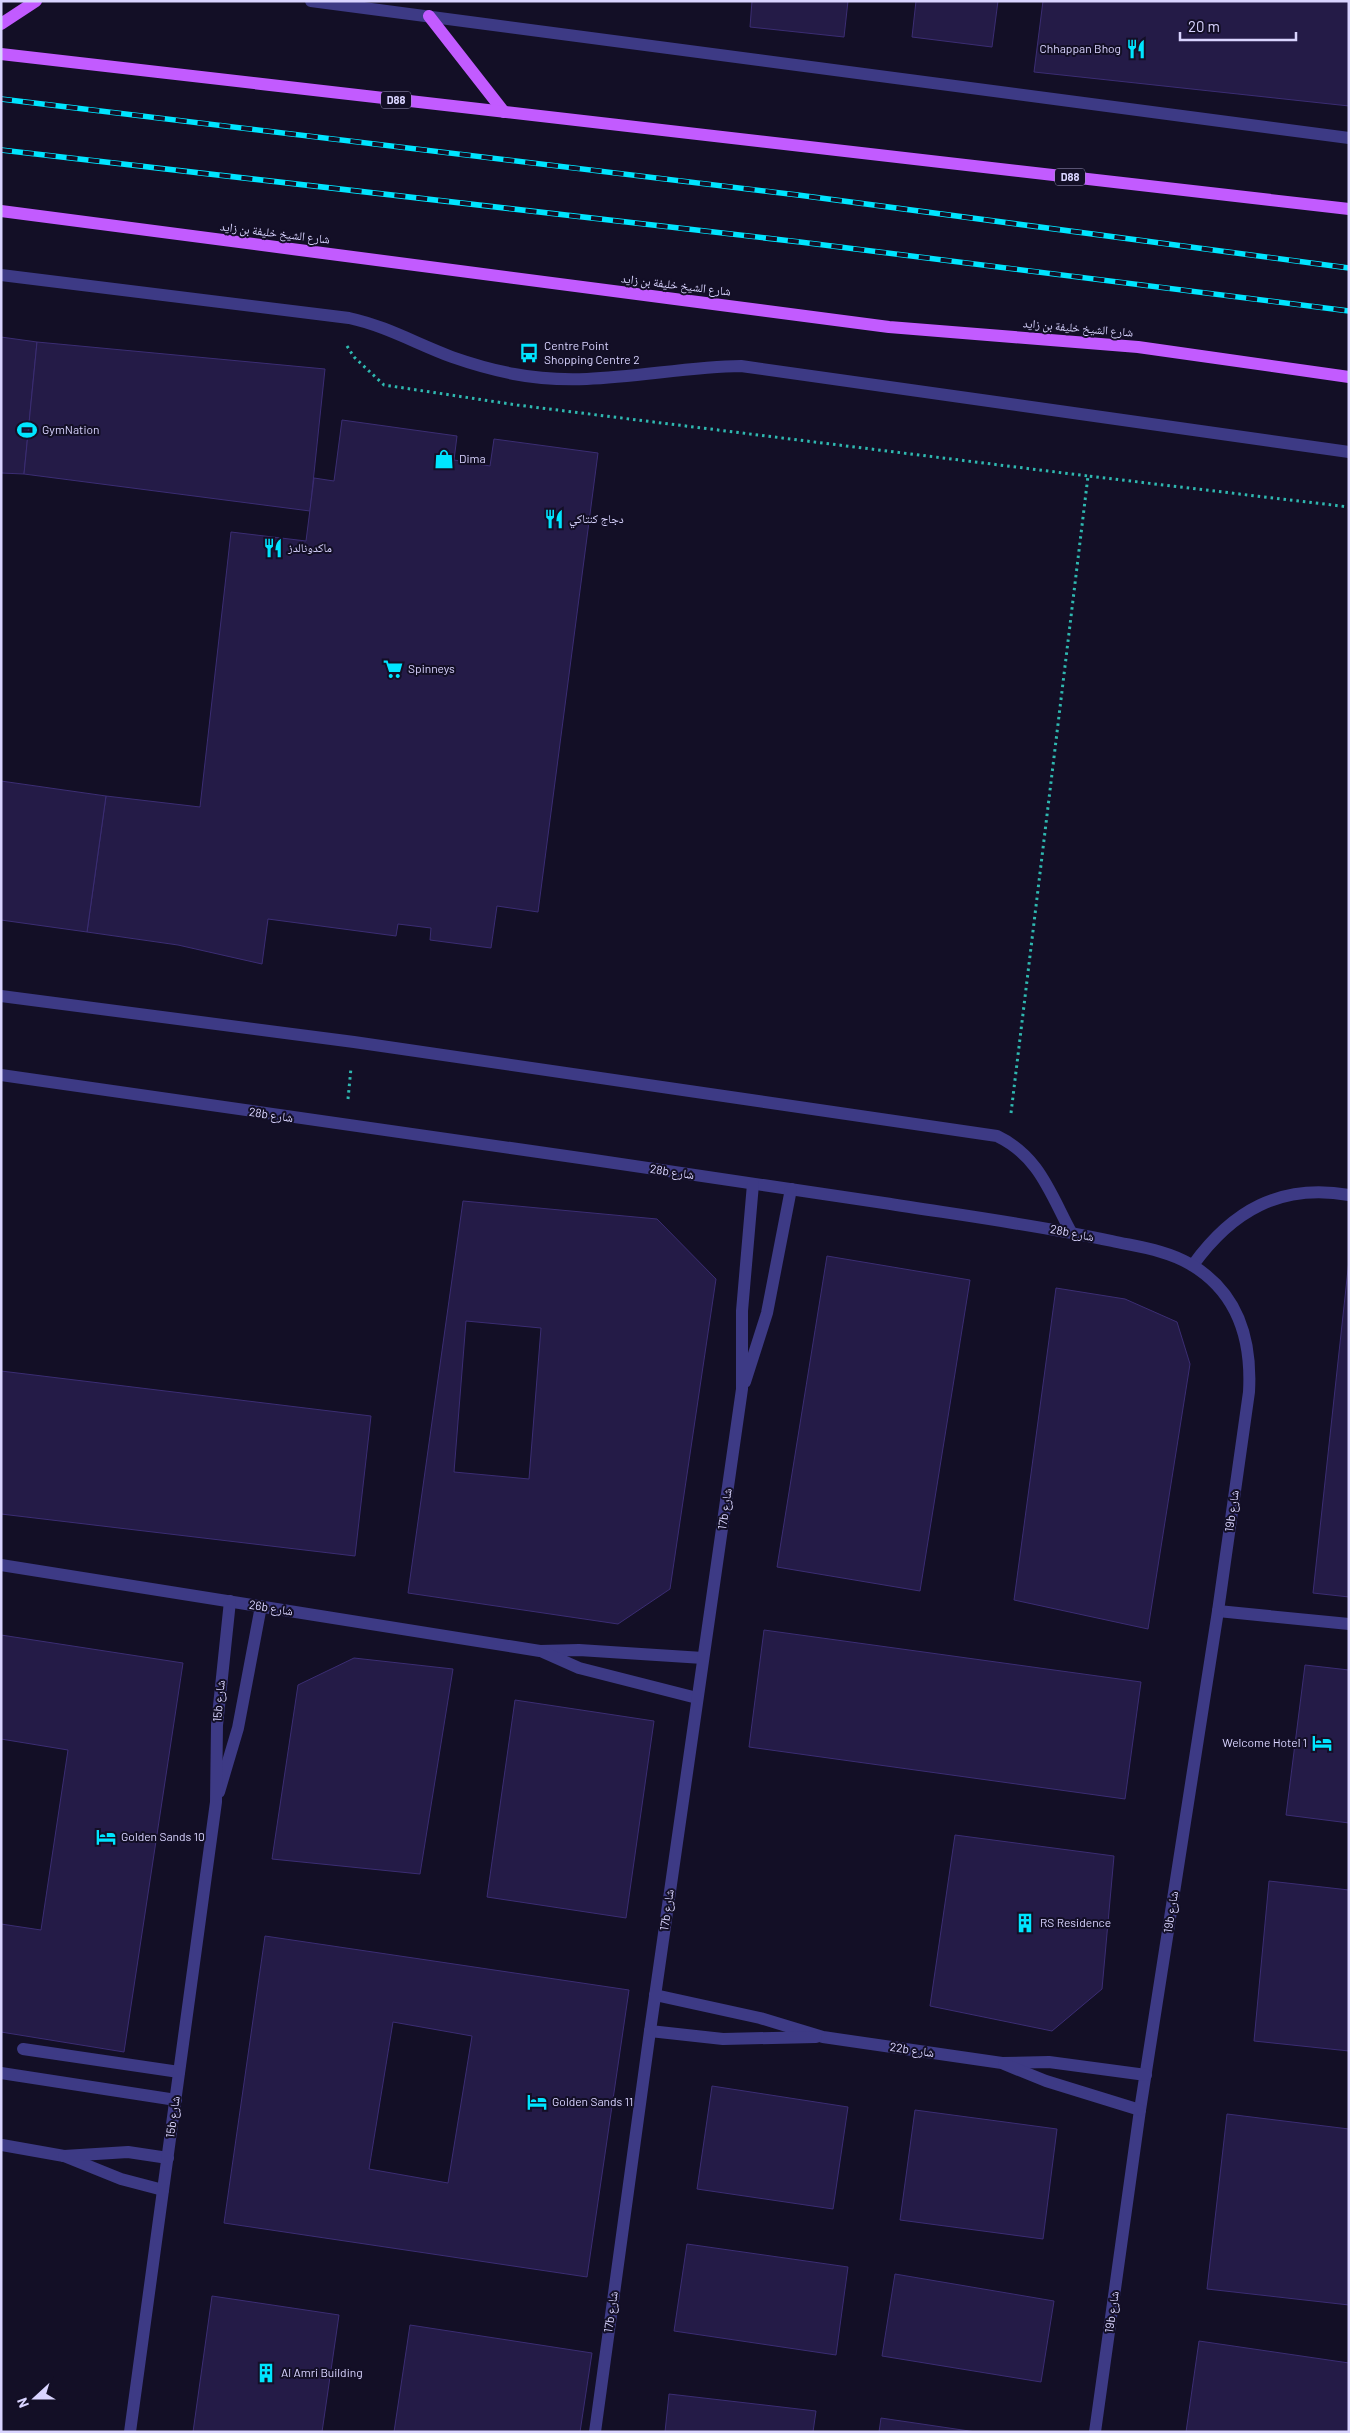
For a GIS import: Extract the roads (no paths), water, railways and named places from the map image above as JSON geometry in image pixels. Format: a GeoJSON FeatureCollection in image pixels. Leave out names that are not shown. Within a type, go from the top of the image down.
{"type":"FeatureCollection","features":[{"type":"Feature","properties":{"kind":"main road"},"geometry":{"type":"LineString","coordinates":[[1,24],[36,1]]}},
{"type":"Feature","properties":{"kind":"main road"},"geometry":{"type":"LineString","coordinates":[[429,16],[504,112]]}},
{"type":"Feature","properties":{"kind":"main road","name":"D88"},"geometry":{"type":"LineString","coordinates":[[1,54],[1349,209]]}},
{"type":"Feature","properties":{"kind":"main road","name":"شارع الشيخ خليفة بن زايد"},"geometry":{"type":"LineString","coordinates":[[1,211],[889,327],[1138,347],[1349,377]]}},
{"type":"Feature","properties":{"kind":"street"},"geometry":{"type":"LineString","coordinates":[[311,1],[1349,138]]}},
{"type":"Feature","properties":{"kind":"street"},"geometry":{"type":"LineString","coordinates":[[1,275],[328,316],[370,323],[451,357],[483,367],[524,375],[582,379],[741,366],[1349,452]]}},
{"type":"Feature","properties":{"kind":"street"},"geometry":{"type":"LineString","coordinates":[[1,996],[354,1042],[998,1136],[1026,1153],[1036,1167],[1071,1232]]}},
{"type":"Feature","properties":{"kind":"street","name":"28b شارع"},"geometry":{"type":"LineString","coordinates":[[1,1075],[790,1189],[1071,1232],[1171,1254],[1193,1265],[1212,1280],[1228,1298],[1240,1320],[1248,1343],[1250,1367],[1249,1392]]}},
{"type":"Feature","properties":{"kind":"street","name":"17b شارع"},"geometry":{"type":"LineString","coordinates":[[595,2432],[655,1995],[742,1389],[742,1311],[753,1184]]}},
{"type":"Feature","properties":{"kind":"street","name":"17b شارع"},"geometry":{"type":"LineString","coordinates":[[742,1389],[767,1313],[790,1189]]}},
{"type":"Feature","properties":{"kind":"street"},"geometry":{"type":"LineString","coordinates":[[1193,1265],[1209,1243],[1230,1223],[1252,1208],[1279,1197],[1303,1192],[1327,1191],[1349,1195]]}},
{"type":"Feature","properties":{"kind":"street","name":"19b شارع"},"geometry":{"type":"LineString","coordinates":[[1095,2432],[1140,2110],[1218,1611],[1249,1392]]}},
{"type":"Feature","properties":{"kind":"street","name":"26b شارع"},"geometry":{"type":"LineString","coordinates":[[1,1564],[540,1651],[579,1650],[703,1658]]}},
{"type":"Feature","properties":{"kind":"street","name":"15b شارع"},"geometry":{"type":"LineString","coordinates":[[130,2432],[216,1802],[217,1725],[230,1601]]}},
{"type":"Feature","properties":{"kind":"street","name":"15b شارع"},"geometry":{"type":"LineString","coordinates":[[216,1802],[238,1728],[261,1606]]}},
{"type":"Feature","properties":{"kind":"street"},"geometry":{"type":"LineString","coordinates":[[1218,1611],[1349,1624]]}},
{"type":"Feature","properties":{"kind":"street","name":"26b شارع"},"geometry":{"type":"LineString","coordinates":[[540,1651],[585,1670],[697,1698]]}},
{"type":"Feature","properties":{"kind":"street","name":"22b شارع"},"geometry":{"type":"LineString","coordinates":[[655,1995],[760,2018],[823,2037],[1002,2063],[1049,2062],[1146,2075]]}},
{"type":"Feature","properties":{"kind":"street","name":"22b شارع"},"geometry":{"type":"LineString","coordinates":[[650,2031],[723,2038],[790,2039],[823,2037]]}},
{"type":"Feature","properties":{"kind":"street"},"geometry":{"type":"LineString","coordinates":[[23,2049],[179,2072]]}},
{"type":"Feature","properties":{"kind":"street","name":"22b شارع"},"geometry":{"type":"LineString","coordinates":[[1002,2063],[1046,2081],[1140,2110]]}},
{"type":"Feature","properties":{"kind":"street"},"geometry":{"type":"LineString","coordinates":[[1,2074],[176,2100]]}},
{"type":"Feature","properties":{"kind":"street"},"geometry":{"type":"LineString","coordinates":[[2,2144],[64,2156],[121,2178],[163,2190]]}},
{"type":"Feature","properties":{"kind":"street"},"geometry":{"type":"LineString","coordinates":[[64,2156],[128,2152],[168,2158]]}},
{"type":"Feature","properties":{"kind":"railway"},"geometry":{"type":"LineString","coordinates":[[1,99],[798,195],[1349,268]]}},
{"type":"Feature","properties":{"kind":"railway"},"geometry":{"type":"LineString","coordinates":[[1,150],[800,242],[1349,311]]}},
{"type":"Feature","properties":{"kind":"place","name":"Chhappan Bhog"},"geometry":{"type":"Point","coordinates":[1136,49]}},
{"type":"Feature","properties":{"kind":"place","name":"Centre Point Shopping Centre 2"},"geometry":{"type":"Point","coordinates":[529,353]}},
{"type":"Feature","properties":{"kind":"place","name":"GymNation"},"geometry":{"type":"Point","coordinates":[27,430]}},
{"type":"Feature","properties":{"kind":"place","name":"Dima"},"geometry":{"type":"Point","coordinates":[444,459]}},
{"type":"Feature","properties":{"kind":"place","name":"دجاج كنتاكي"},"geometry":{"type":"Point","coordinates":[554,519]}},
{"type":"Feature","properties":{"kind":"place","name":"ماكدونالدز"},"geometry":{"type":"Point","coordinates":[273,548]}},
{"type":"Feature","properties":{"kind":"place","name":"Spinneys"},"geometry":{"type":"Point","coordinates":[393,669]}},
{"type":"Feature","properties":{"kind":"place","name":"Welcome Hotel 1"},"geometry":{"type":"Point","coordinates":[1322,1743]}},
{"type":"Feature","properties":{"kind":"place","name":"Golden Sands 10"},"geometry":{"type":"Point","coordinates":[106,1837]}},
{"type":"Feature","properties":{"kind":"place","name":"RS Residence"},"geometry":{"type":"Point","coordinates":[1025,1923]}},
{"type":"Feature","properties":{"kind":"place","name":"Golden Sands 11"},"geometry":{"type":"Point","coordinates":[537,2102]}},
{"type":"Feature","properties":{"kind":"place","name":"Al Amri Building"},"geometry":{"type":"Point","coordinates":[266,2373]}}]}
